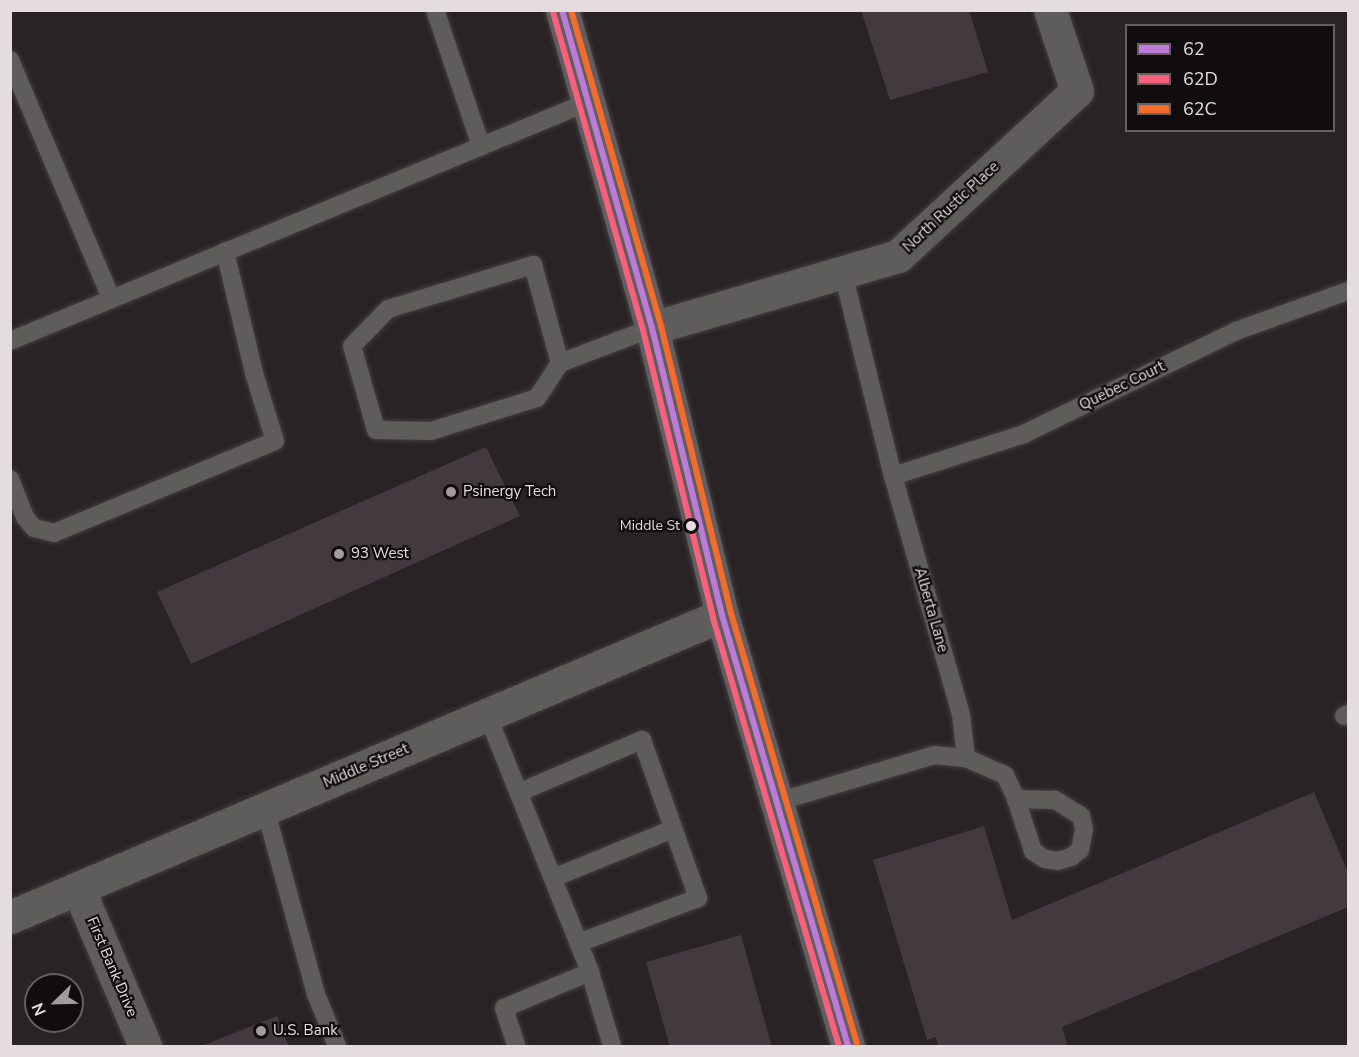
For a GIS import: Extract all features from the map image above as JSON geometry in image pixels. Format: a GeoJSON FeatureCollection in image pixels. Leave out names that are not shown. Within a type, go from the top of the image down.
{"type":"FeatureCollection","features":[{"type":"Feature","properties":{"kind":"street"},"geometry":{"type":"LineString","coordinates":[[562,10],[652,328],[722,615],[848,1047]]}},
{"type":"Feature","properties":{"kind":"street","name":"North Rustic Place"},"geometry":{"type":"LineString","coordinates":[[652,328],[898,256],[1077,91],[1050,10]]}},
{"type":"Feature","properties":{"kind":"street","name":"Middle Street"},"geometry":{"type":"LineString","coordinates":[[13,908],[78,888],[722,615]]}},
{"type":"Feature","properties":{"kind":"street","name":"First Bank Drive"},"geometry":{"type":"LineString","coordinates":[[78,888],[145,1047]]}},
{"type":"Feature","properties":{"kind":"lane"},"geometry":{"type":"LineString","coordinates":[[435,10],[481,146]]}},
{"type":"Feature","properties":{"kind":"lane"},"geometry":{"type":"LineString","coordinates":[[10,60],[111,298]]}},
{"type":"Feature","properties":{"kind":"lane"},"geometry":{"type":"LineString","coordinates":[[10,341],[588,102]]}},
{"type":"Feature","properties":{"kind":"lane"},"geometry":{"type":"LineString","coordinates":[[10,479],[25,517],[33,528],[54,533],[275,441],[254,373],[225,251]]}},
{"type":"Feature","properties":{"kind":"lane"},"geometry":{"type":"LineString","coordinates":[[560,363],[533,265],[388,309],[352,346],[376,430],[431,431],[537,399],[560,363],[652,328]]}},
{"type":"Feature","properties":{"kind":"lane","name":"Alberta Lane"},"geometry":{"type":"LineString","coordinates":[[843,273],[893,476],[961,714],[966,758]]}},
{"type":"Feature","properties":{"kind":"lane","name":"Quebec Court"},"geometry":{"type":"LineString","coordinates":[[893,476],[1023,434],[1236,331],[1348,291]]}},
{"type":"Feature","properties":{"kind":"lane"},"geometry":{"type":"LineString","coordinates":[[487,714],[590,972],[612,1047]]}},
{"type":"Feature","properties":{"kind":"lane"},"geometry":{"type":"LineString","coordinates":[[520,792],[642,740],[698,898],[578,943]]}},
{"type":"Feature","properties":{"kind":"lane"},"geometry":{"type":"LineString","coordinates":[[777,802],[935,755],[966,758],[1005,775],[1016,799]]}},
{"type":"Feature","properties":{"kind":"lane"},"geometry":{"type":"LineString","coordinates":[[265,808],[316,994],[337,1047]]}},
{"type":"Feature","properties":{"kind":"lane"},"geometry":{"type":"LineString","coordinates":[[553,878],[673,829]]}},
{"type":"Feature","properties":{"kind":"lane"},"geometry":{"type":"LineString","coordinates":[[516,1047],[504,1008],[590,972]]}},
{"type":"Feature","properties":{"kind":"building"},"geometry":{"type":"Polygon","coordinates":[[[861,10],[969,10],[988,72],[890,100],[861,10]]]}},
{"type":"Feature","properties":{"kind":"building","name":"93 West"},"geometry":{"type":"Polygon","coordinates":[[[486,447],[520,516],[191,664],[157,592],[486,447]]]}},
{"type":"Feature","properties":{"kind":"building"},"geometry":{"type":"Polygon","coordinates":[[[1314,792],[1348,873],[1348,907],[1062,1027],[1068,1047],[938,1047],[936,1037],[927,1040],[873,860],[984,826],[1012,920],[1314,792]]]}},
{"type":"Feature","properties":{"kind":"building"},"geometry":{"type":"Polygon","coordinates":[[[741,935],[772,1047],[670,1047],[646,962],[741,935]]]}},
{"type":"Feature","properties":{"kind":"building","name":"U.S. Bank"},"geometry":{"type":"Polygon","coordinates":[[[277,1016],[289,1047],[204,1047],[204,1045],[277,1016]]]}},
{"type":"Feature","properties":{"kind":"transit line","name":"62"},"geometry":{"type":"LineString","coordinates":[[562,10],[652,328],[722,615],[848,1046]]}},
{"type":"Feature","properties":{"kind":"transit line","name":"62C"},"geometry":{"type":"LineString","coordinates":[[571,10],[661,326],[731,613],[857,1043]]}},
{"type":"Feature","properties":{"kind":"transit line","name":"62D"},"geometry":{"type":"LineString","coordinates":[[553,12],[643,330],[713,618],[839,1046]]}},
{"type":"Feature","properties":{"kind":"place","name":"Psinergy Tech"},"geometry":{"type":"Point","coordinates":[451,492]}},
{"type":"Feature","properties":{"kind":"place","name":"Middle St"},"geometry":{"type":"Point","coordinates":[691,526]}},
{"type":"Feature","properties":{"kind":"place","name":"93 West"},"geometry":{"type":"Point","coordinates":[339,554]}},
{"type":"Feature","properties":{"kind":"place","name":"U.S. Bank"},"geometry":{"type":"Point","coordinates":[261,1031]}}]}
